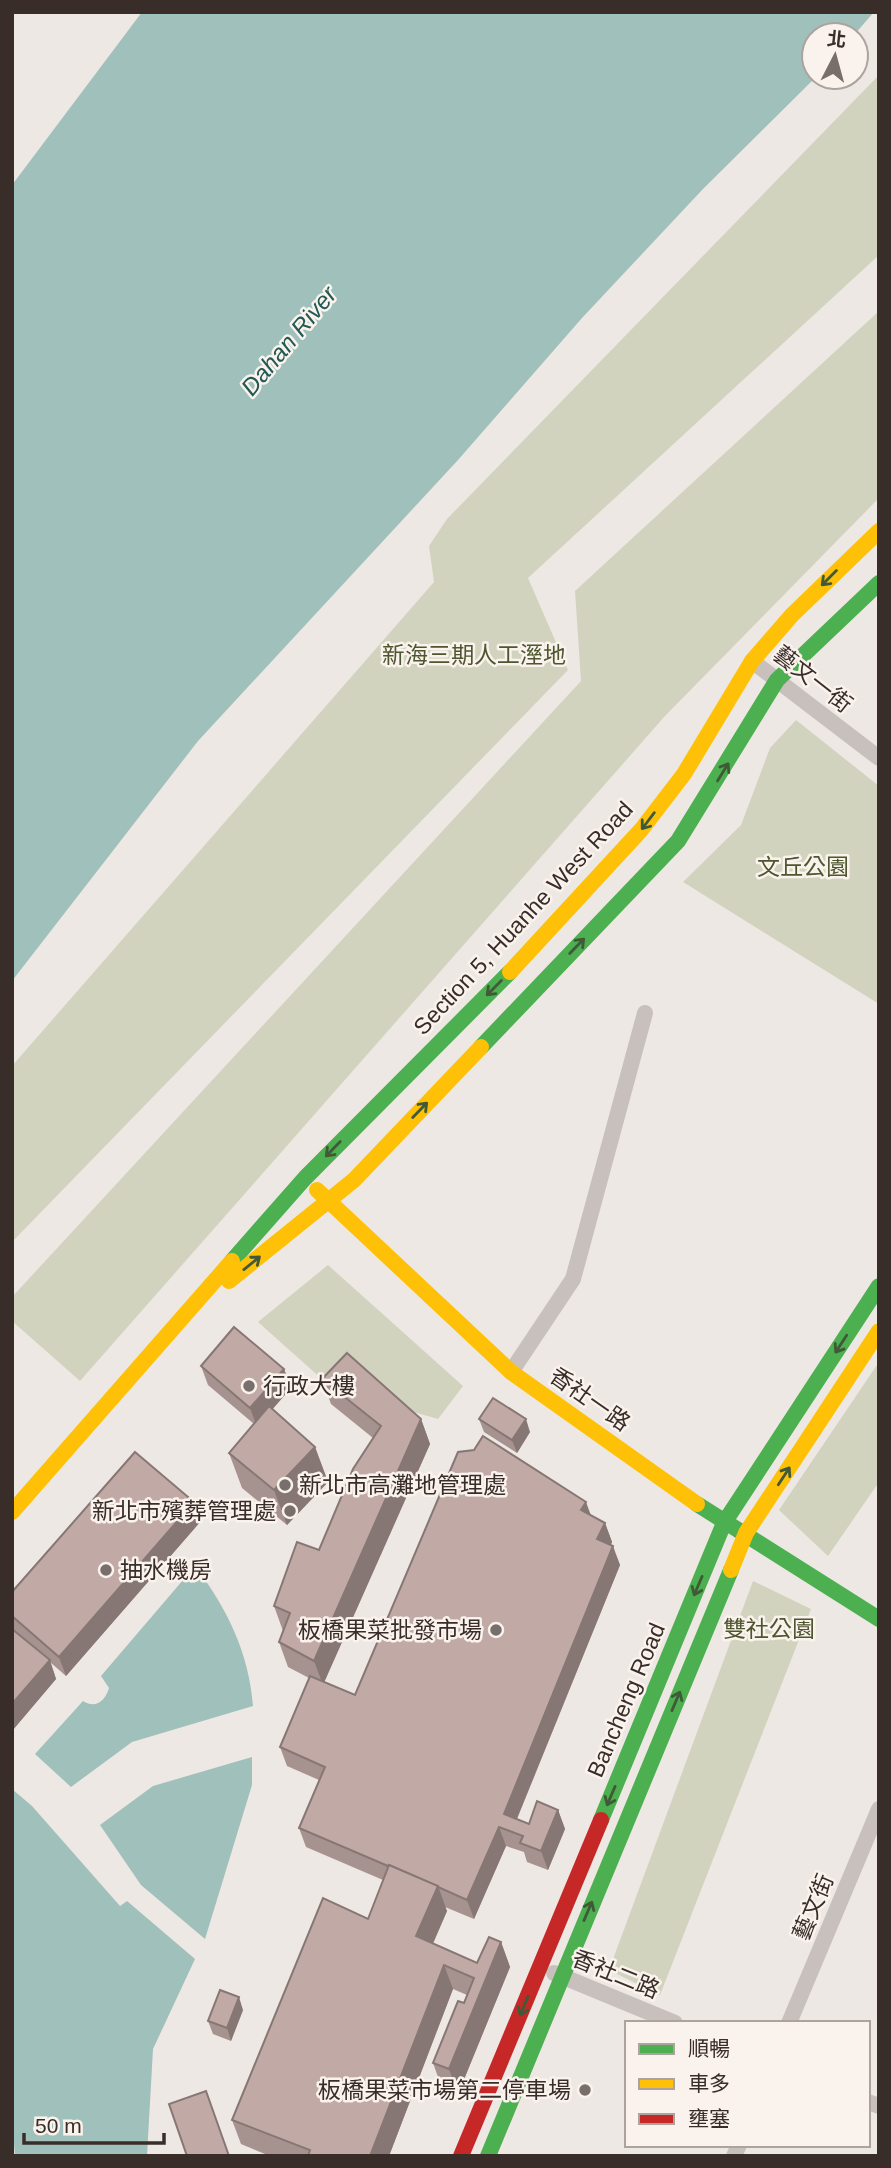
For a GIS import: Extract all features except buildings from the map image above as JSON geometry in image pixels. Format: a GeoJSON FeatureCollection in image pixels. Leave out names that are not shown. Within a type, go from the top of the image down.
{"type":"FeatureCollection","features":[{"type":"Feature","properties":{"kind":"street","name":"Section 5, Huanhe West Road"},"geometry":{"type":"LineString","coordinates":[[12,1512],[305,1178],[495,988],[641,830],[684,774],[752,661],[792,615],[879,531]]}},
{"type":"Feature","properties":{"kind":"street","name":"Section 5, Huanhe West Road"},"geometry":{"type":"LineString","coordinates":[[180,1321],[354,1180],[678,841],[777,680],[879,583]]}},
{"type":"Feature","properties":{"kind":"street","name":"藝文一街"},"geometry":{"type":"LineString","coordinates":[[752,661],[879,758]]}},
{"type":"Feature","properties":{"kind":"street"},"geometry":{"type":"LineString","coordinates":[[511,1372],[573,1279],[645,1013]]}},
{"type":"Feature","properties":{"kind":"street","name":"香社一路"},"geometry":{"type":"LineString","coordinates":[[305,1178],[511,1372],[724,1523],[746,1533],[879,1619]]}},
{"type":"Feature","properties":{"kind":"street","name":"Bancheng Road"},"geometry":{"type":"LineString","coordinates":[[461,2156],[724,1523],[879,1286]]}},
{"type":"Feature","properties":{"kind":"street","name":"Bancheng Road"},"geometry":{"type":"LineString","coordinates":[[488,2156],[746,1533],[879,1331]]}},
{"type":"Feature","properties":{"kind":"street","name":"藝文街"},"geometry":{"type":"LineString","coordinates":[[790,2021],[879,1809]]}},
{"type":"Feature","properties":{"kind":"street","name":"香社二路"},"geometry":{"type":"LineString","coordinates":[[540,1968],[670,2021]]}},
{"type":"Feature","properties":{"kind":"green space","name":"新海三期人工溼地"},"geometry":{"type":"Polygon","coordinates":[[[879,75],[879,255],[528,578],[568,670],[12,1242],[12,1066],[434,582],[429,546],[447,519],[863,91],[870,91],[870,84],[879,75]]]}},
{"type":"Feature","properties":{"kind":"green space"},"geometry":{"type":"Polygon","coordinates":[[[879,311],[879,498],[665,716],[80,1381],[12,1321],[12,1297],[581,681],[575,591],[879,311]]]}},
{"type":"Feature","properties":{"kind":"green space","name":"文丘公園"},"geometry":{"type":"Polygon","coordinates":[[[796,720],[879,786],[879,1004],[683,882],[741,825],[770,748],[796,720]]]}},
{"type":"Feature","properties":{"kind":"green space"},"geometry":{"type":"Polygon","coordinates":[[[328,1265],[463,1386],[438,1419],[333,1389],[258,1322],[328,1265]]]}},
{"type":"Feature","properties":{"kind":"green space"},"geometry":{"type":"Polygon","coordinates":[[[879,1362],[879,1482],[828,1556],[779,1510],[879,1362]]]}},
{"type":"Feature","properties":{"kind":"green space","name":"雙社公園"},"geometry":{"type":"Polygon","coordinates":[[[753,1581],[811,1609],[660,1995],[609,1970],[753,1581]]]}},
{"type":"Feature","properties":{"kind":"water","name":"Dahan River"},"geometry":{"type":"Polygon","coordinates":[[[142,12],[874,12],[866,21],[800,21],[802,91],[703,189],[582,318],[458,460],[198,741],[12,981],[12,185],[142,12]]]}},
{"type":"Feature","properties":{"kind":"water"},"geometry":{"type":"Polygon","coordinates":[[[195,1566],[217,1598],[234,1632],[247,1668],[253,1706],[132,1742],[71,1787],[35,1754],[83,1701],[96,1704],[105,1697],[109,1688],[101,1676],[195,1566]]]}},
{"type":"Feature","properties":{"kind":"water"},"geometry":{"type":"Polygon","coordinates":[[[252,1757],[252,1785],[205,1939],[141,1885],[100,1825],[153,1786],[252,1757]]]}},
{"type":"Feature","properties":{"kind":"water"},"geometry":{"type":"Polygon","coordinates":[[[12,1789],[32,1806],[120,1906],[127,1901],[195,1959],[153,2049],[147,2156],[15,2156],[12,2119],[12,1789]]]}},
{"type":"Feature","properties":{"kind":"traffic: fast"},"geometry":{"type":"LineString","coordinates":[[481,1047],[678,841],[777,680],[879,583]]}},
{"type":"Feature","properties":{"kind":"traffic: fast"},"geometry":{"type":"LineString","coordinates":[[232,1261],[305,1178],[510,972]]}},
{"type":"Feature","properties":{"kind":"traffic: fast"},"geometry":{"type":"LineString","coordinates":[[601,1820],[724,1523],[879,1286]]}},
{"type":"Feature","properties":{"kind":"traffic: fast"},"geometry":{"type":"LineString","coordinates":[[697,1504],[879,1619]]}},
{"type":"Feature","properties":{"kind":"traffic: fast"},"geometry":{"type":"LineString","coordinates":[[488,2156],[731,1570]]}},
{"type":"Feature","properties":{"kind":"traffic: slow"},"geometry":{"type":"LineString","coordinates":[[510,972],[641,830],[684,774],[752,661],[792,615],[879,531]]}},
{"type":"Feature","properties":{"kind":"traffic: slow"},"geometry":{"type":"LineString","coordinates":[[229,1281],[354,1180],[481,1047]]}},
{"type":"Feature","properties":{"kind":"traffic: slow"},"geometry":{"type":"LineString","coordinates":[[317,1190],[511,1372],[697,1504]]}},
{"type":"Feature","properties":{"kind":"traffic: slow"},"geometry":{"type":"LineString","coordinates":[[12,1512],[232,1261]]}},
{"type":"Feature","properties":{"kind":"traffic: slow"},"geometry":{"type":"LineString","coordinates":[[731,1570],[746,1533],[879,1331]]}},
{"type":"Feature","properties":{"kind":"traffic: jam"},"geometry":{"type":"LineString","coordinates":[[461,2156],[601,1820]]}},
{"type":"Feature","properties":{"kind":"place","name":"行政大樓"},"geometry":{"type":"Point","coordinates":[249,1386]}},
{"type":"Feature","properties":{"kind":"place","name":"新北市高灘地管理處"},"geometry":{"type":"Point","coordinates":[285,1485]}},
{"type":"Feature","properties":{"kind":"place","name":"新北市殯葬管理處"},"geometry":{"type":"Point","coordinates":[290,1511]}},
{"type":"Feature","properties":{"kind":"place","name":"抽水機房"},"geometry":{"type":"Point","coordinates":[106,1570]}},
{"type":"Feature","properties":{"kind":"place","name":"板橋果菜批發市場"},"geometry":{"type":"Point","coordinates":[496,1630]}},
{"type":"Feature","properties":{"kind":"place","name":"板橋果菜市場第二停車場"},"geometry":{"type":"Point","coordinates":[585,2090]}}]}
